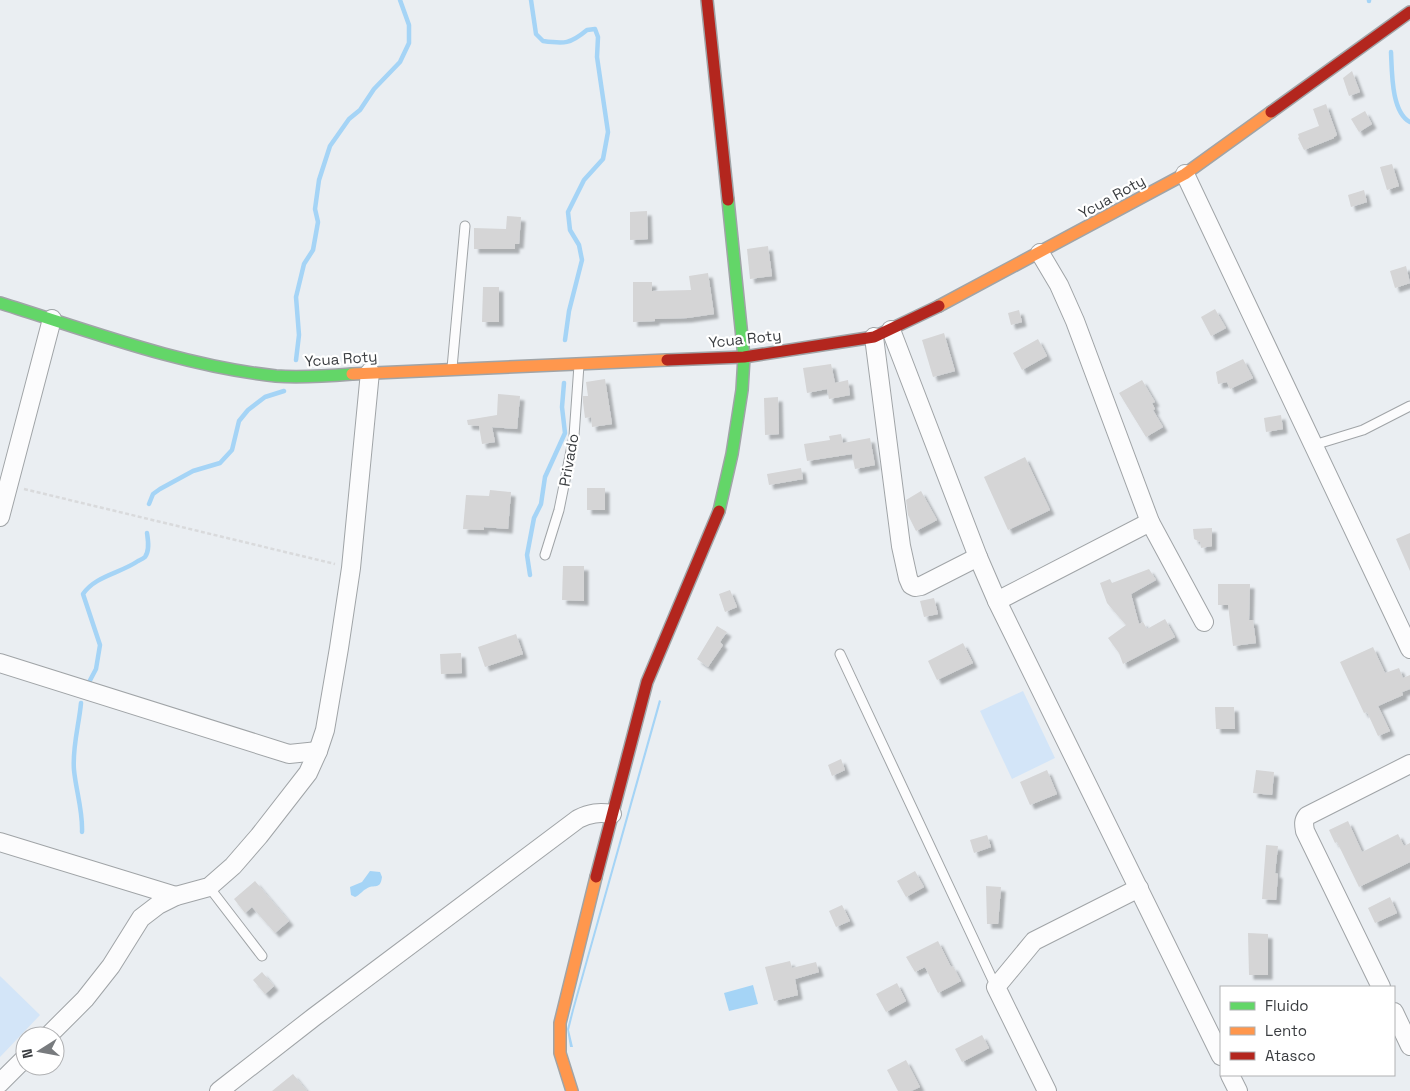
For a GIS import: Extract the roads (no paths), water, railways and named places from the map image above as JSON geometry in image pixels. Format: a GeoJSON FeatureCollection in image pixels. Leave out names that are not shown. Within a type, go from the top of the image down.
{"type":"FeatureCollection","features":[{"type":"Feature","properties":{"kind":"street"},"geometry":{"type":"LineString","coordinates":[[572,1091],[562,1064],[558,1042],[561,1013],[647,682],[719,510],[734,445],[742,390],[744,357],[707,0]]}},
{"type":"Feature","properties":{"kind":"street","name":"Ycua Roty"},"geometry":{"type":"LineString","coordinates":[[0,303],[134,344],[228,369],[278,376],[321,377],[370,372],[452,368],[744,357],[883,333],[1040,253],[1185,174],[1410,12]]}},
{"type":"Feature","properties":{"kind":"street"},"geometry":{"type":"LineString","coordinates":[[1185,174],[1410,649]]}},
{"type":"Feature","properties":{"kind":"street"},"geometry":{"type":"LineString","coordinates":[[1040,253],[1075,321],[1150,522],[1204,622]]}},
{"type":"Feature","properties":{"kind":"street"},"geometry":{"type":"LineString","coordinates":[[0,518],[52,319]]}},
{"type":"Feature","properties":{"kind":"street"},"geometry":{"type":"LineString","coordinates":[[883,333],[901,546],[908,578],[911,585],[915,587],[921,586],[978,558]]}},
{"type":"Feature","properties":{"kind":"street"},"geometry":{"type":"LineString","coordinates":[[883,333],[997,601],[1220,1054]]}},
{"type":"Feature","properties":{"kind":"street"},"geometry":{"type":"LineString","coordinates":[[58,1026],[85,999],[111,966],[141,918],[158,905],[176,896],[209,887],[233,866],[260,836],[308,774],[325,730],[351,568],[370,372]]}},
{"type":"Feature","properties":{"kind":"street"},"geometry":{"type":"LineString","coordinates":[[997,601],[1150,522]]}},
{"type":"Feature","properties":{"kind":"street"},"geometry":{"type":"LineString","coordinates":[[0,663],[280,752],[289,754],[318,751]]}},
{"type":"Feature","properties":{"kind":"street"},"geometry":{"type":"LineString","coordinates":[[1381,986],[1305,831],[1304,820],[1307,816],[1410,764]]}},
{"type":"Feature","properties":{"kind":"street"},"geometry":{"type":"LineString","coordinates":[[219,1091],[314,1017],[578,819],[598,812],[612,814]]}},
{"type":"Feature","properties":{"kind":"street"},"geometry":{"type":"LineString","coordinates":[[0,842],[176,896]]}},
{"type":"Feature","properties":{"kind":"street"},"geometry":{"type":"LineString","coordinates":[[1047,1091],[996,987],[1034,941],[1139,888]]}},
{"type":"Feature","properties":{"kind":"street"},"geometry":{"type":"LineString","coordinates":[[1395,1014],[1410,1046]]}},
{"type":"Feature","properties":{"kind":"street"},"geometry":{"type":"LineString","coordinates":[[0,1083],[15,1068]]}},
{"type":"Feature","properties":{"kind":"street"},"geometry":{"type":"LineString","coordinates":[[1230,1076],[1238,1091]]}},
{"type":"Feature","properties":{"kind":"lane"},"geometry":{"type":"LineString","coordinates":[[452,368],[465,226]]}},
{"type":"Feature","properties":{"kind":"lane","name":"Privado"},"geometry":{"type":"LineString","coordinates":[[545,555],[559,510],[573,444],[579,362]]}},
{"type":"Feature","properties":{"kind":"lane"},"geometry":{"type":"LineString","coordinates":[[1314,445],[1364,430],[1410,406]]}},
{"type":"Feature","properties":{"kind":"lane"},"geometry":{"type":"LineString","coordinates":[[840,654],[996,987]]}},
{"type":"Feature","properties":{"kind":"lane"},"geometry":{"type":"LineString","coordinates":[[209,887],[262,956]]}},
{"type":"Feature","properties":{"kind":"water"},"geometry":{"type":"Polygon","coordinates":[[[659,700],[661,701],[574,1010],[569,1030],[573,1047],[570,1047],[567,1029],[659,700]]]}},
{"type":"Feature","properties":{"kind":"water"},"geometry":{"type":"Polygon","coordinates":[[[370,871],[380,872],[382,877],[380,884],[369,887],[355,897],[351,895],[350,887],[362,882],[370,871]]]}},
{"type":"Feature","properties":{"kind":"water"},"geometry":{"type":"Polygon","coordinates":[[[753,985],[758,1004],[729,1011],[724,993],[753,985]]]}},
{"type":"Feature","properties":{"kind":"waterway"},"geometry":{"type":"LineString","coordinates":[[296,360],[299,335],[296,297],[304,264],[313,250],[318,222],[315,209],[319,180],[330,146],[349,119],[360,110],[374,89],[400,62],[409,43],[409,25],[400,0]]}},
{"type":"Feature","properties":{"kind":"waterway"},"geometry":{"type":"LineString","coordinates":[[531,0],[536,34],[543,41],[567,42],[587,30],[595,29],[598,37],[597,57],[608,132],[603,159],[584,180],[568,212],[570,230],[579,245],[582,260],[569,311],[565,340]]}},
{"type":"Feature","properties":{"kind":"waterway"},"geometry":{"type":"LineString","coordinates":[[1391,52],[1392,80],[1396,100],[1399,110],[1410,122]]}},
{"type":"Feature","properties":{"kind":"waterway"},"geometry":{"type":"LineString","coordinates":[[530,575],[527,555],[534,518],[541,504],[545,477],[565,433],[562,407],[564,383]]}},
{"type":"Feature","properties":{"kind":"waterway"},"geometry":{"type":"LineString","coordinates":[[149,504],[153,494],[160,489],[193,471],[220,463],[232,450],[239,421],[248,410],[265,397],[284,391]]}},
{"type":"Feature","properties":{"kind":"waterway"},"geometry":{"type":"LineString","coordinates":[[87,686],[96,669],[100,645],[83,594],[94,583],[145,557],[148,548],[147,533]]}},
{"type":"Feature","properties":{"kind":"waterway"},"geometry":{"type":"LineString","coordinates":[[81,703],[74,762],[82,832]]}}]}
